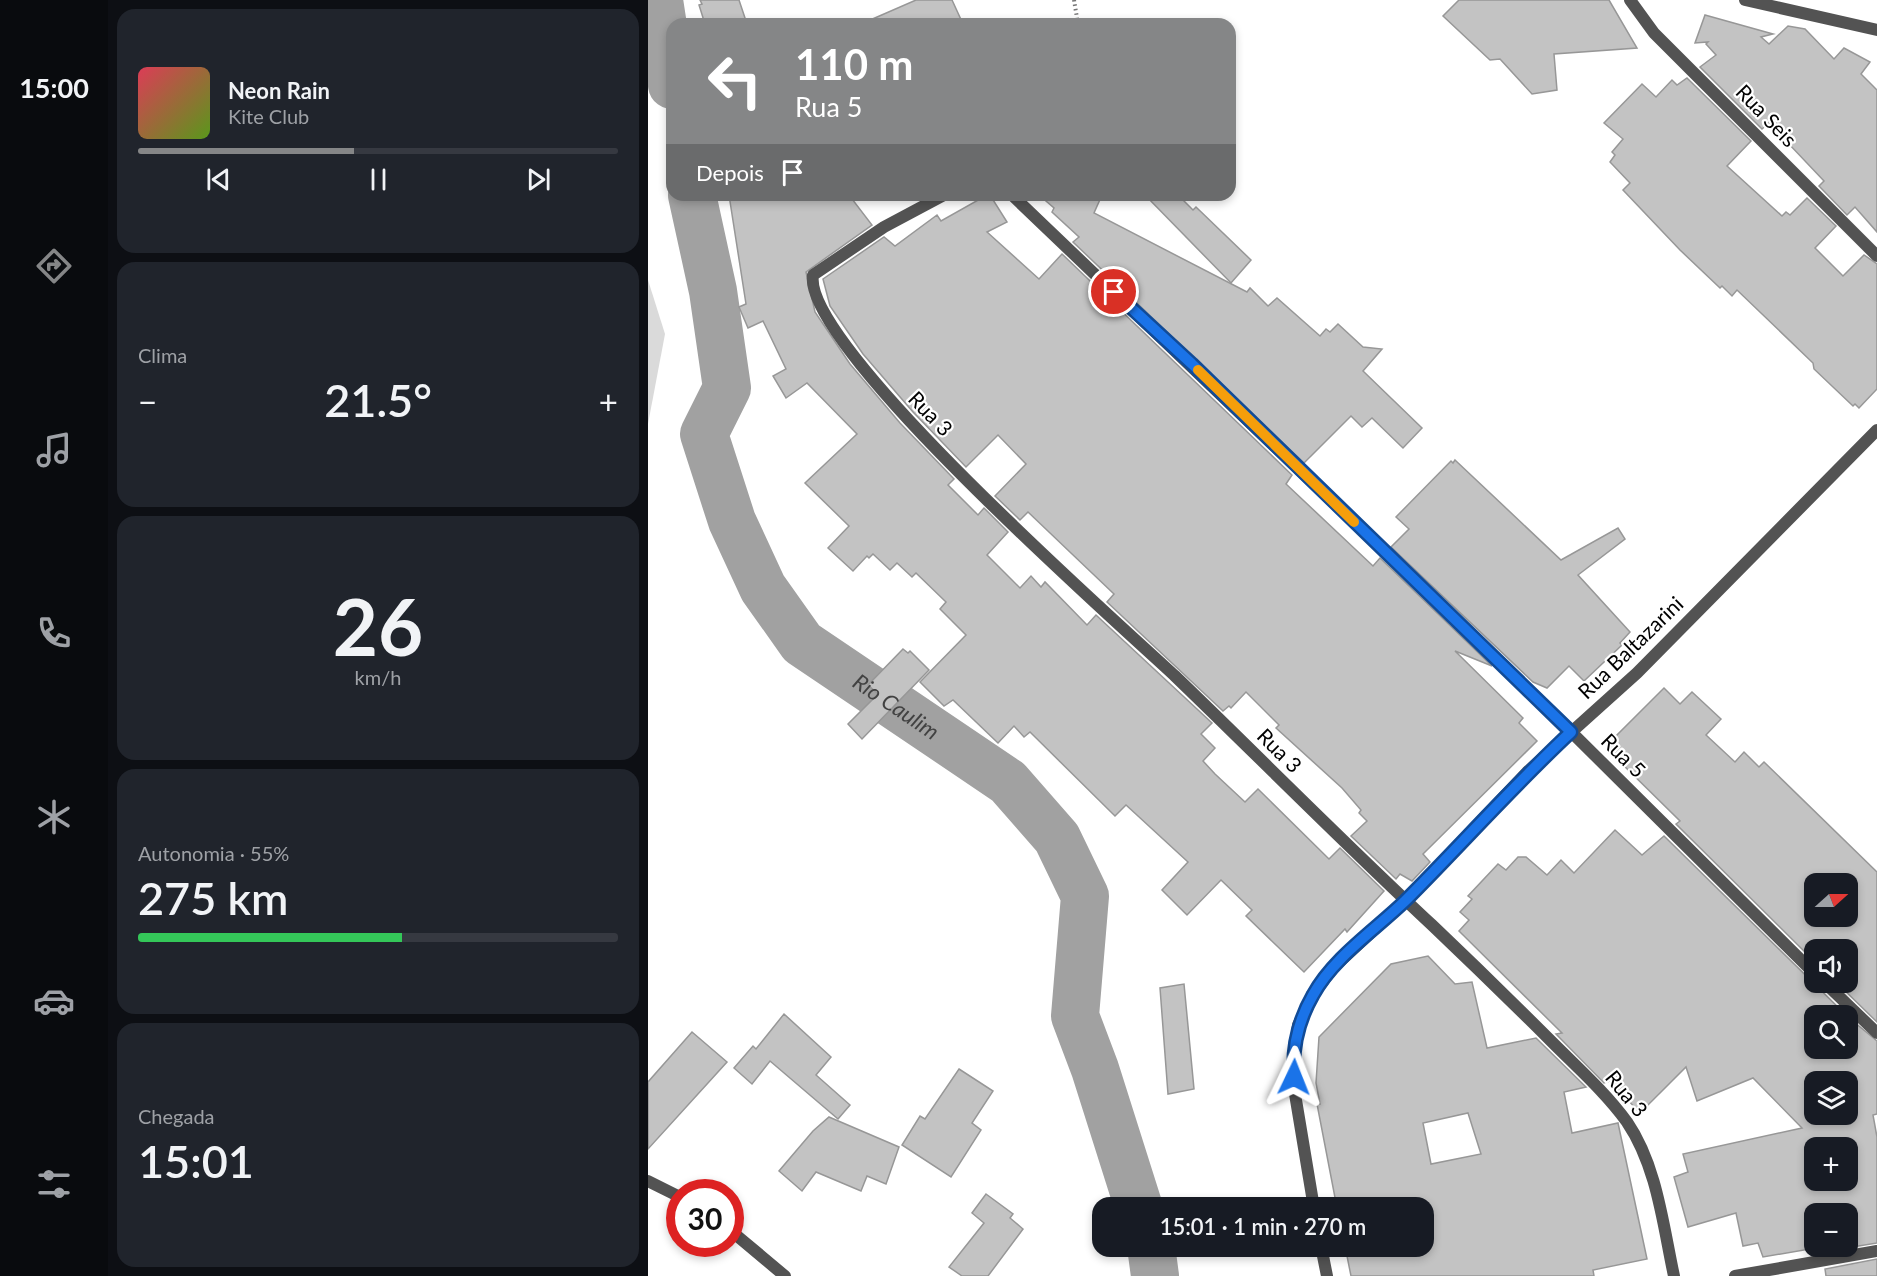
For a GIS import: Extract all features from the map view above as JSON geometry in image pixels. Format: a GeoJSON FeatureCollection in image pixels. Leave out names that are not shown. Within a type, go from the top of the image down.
{"type":"FeatureCollection","features":[{"type":"Feature","properties":{"kind":"street","name":"Rua Seis"},"geometry":{"type":"LineString","coordinates":[[1630,0],[1654,33],[1877,256]]}},
{"type":"Feature","properties":{"kind":"street"},"geometry":{"type":"LineString","coordinates":[[1745,0],[1877,30]]}},
{"type":"Feature","properties":{"kind":"street","name":"Rua 3"},"geometry":{"type":"LineString","coordinates":[[933,201],[884,227],[816,270],[811,279],[814,291],[834,328],[861,366],[893,404],[1007,520],[1175,677],[1406,900],[1557,1047],[1626,1122],[1646,1156],[1674,1276]]}},
{"type":"Feature","properties":{"kind":"street","name":"Rua 5"},"geometry":{"type":"LineString","coordinates":[[1018,201],[1192,364],[1571,732],[1804,963]]}},
{"type":"Feature","properties":{"kind":"street","name":"Rua Baltazarini"},"geometry":{"type":"LineString","coordinates":[[1312,1197],[1295,1094],[1293,1061],[1298,1025],[1314,993],[1334,967],[1406,900],[1527,772],[1637,673],[1877,430]]}},
{"type":"Feature","properties":{"kind":"street"},"geometry":{"type":"LineString","coordinates":[[1835,993],[1877,1034]]}},
{"type":"Feature","properties":{"kind":"street"},"geometry":{"type":"LineString","coordinates":[[648,1181],[666,1190]]}},
{"type":"Feature","properties":{"kind":"street"},"geometry":{"type":"LineString","coordinates":[[744,1242],[785,1276]]}},
{"type":"Feature","properties":{"kind":"street"},"geometry":{"type":"LineString","coordinates":[[1735,1276],[1877,1251]]}},
{"type":"Feature","properties":{"kind":"street"},"geometry":{"type":"LineString","coordinates":[[1323,1257],[1327,1276]]}},
{"type":"Feature","properties":{"kind":"path"},"geometry":{"type":"LineString","coordinates":[[1074,0],[1077,18]]}},
{"type":"Feature","properties":{"kind":"shaded area"},"geometry":{"type":"Polygon","coordinates":[[[648,280],[665,334],[648,424],[648,280]]]}},
{"type":"Feature","properties":{"kind":"building"},"geometry":{"type":"Polygon","coordinates":[[[700,0],[739,0],[745,18],[703,18],[699,5],[702,4],[700,0]]]}},
{"type":"Feature","properties":{"kind":"building"},"geometry":{"type":"Polygon","coordinates":[[[916,0],[952,0],[960,18],[875,18],[916,0]]]}},
{"type":"Feature","properties":{"kind":"building"},"geometry":{"type":"Polygon","coordinates":[[[1459,0],[1609,0],[1637,48],[1554,54],[1557,90],[1532,94],[1500,59],[1490,60],[1443,16],[1459,0]]]}},
{"type":"Feature","properties":{"kind":"building"},"geometry":{"type":"Polygon","coordinates":[[[1705,15],[1773,34],[1761,37],[1769,44],[1788,26],[1805,29],[1834,59],[1844,48],[1870,62],[1861,74],[1877,90],[1877,232],[1855,207],[1847,215],[1819,186],[1824,181],[1769,123],[1762,129],[1700,67],[1716,55],[1706,44],[1708,42],[1695,43],[1705,15]]]}},
{"type":"Feature","properties":{"kind":"building"},"geometry":{"type":"Polygon","coordinates":[[[1687,78],[1751,141],[1727,166],[1782,216],[1786,212],[1790,215],[1807,198],[1836,226],[1815,248],[1843,276],[1864,255],[1877,264],[1877,389],[1859,408],[1855,404],[1853,406],[1814,369],[1813,363],[1737,290],[1732,296],[1722,286],[1720,288],[1623,190],[1630,183],[1610,162],[1615,155],[1612,152],[1623,139],[1604,123],[1642,84],[1656,97],[1672,80],[1677,85],[1687,78]]]}},
{"type":"Feature","properties":{"kind":"building"},"geometry":{"type":"Polygon","coordinates":[[[730,201],[854,201],[872,225],[806,272],[815,312],[850,364],[900,423],[954,479],[948,485],[978,515],[984,508],[1008,532],[987,555],[1020,588],[1031,576],[1041,587],[1045,582],[1087,625],[1096,615],[1212,723],[1201,734],[1215,748],[1203,761],[1215,774],[1245,802],[1258,789],[1329,859],[1340,848],[1384,891],[1347,932],[1345,929],[1304,972],[1246,916],[1252,910],[1221,880],[1187,915],[1162,890],[1188,862],[1126,805],[1115,816],[1030,732],[1024,737],[1014,726],[998,743],[953,700],[944,706],[920,682],[966,635],[940,609],[946,602],[916,573],[912,577],[897,563],[890,570],[873,554],[869,558],[867,556],[853,571],[828,548],[849,526],[805,483],[857,434],[807,383],[786,398],[773,376],[786,369],[763,321],[748,328],[739,307],[746,304],[730,201]]]}},
{"type":"Feature","properties":{"kind":"building"},"geometry":{"type":"Polygon","coordinates":[[[976,201],[994,201],[1007,222],[987,232],[1039,279],[1062,254],[1292,475],[1286,484],[1373,566],[1380,558],[1492,666],[1455,651],[1523,718],[1519,723],[1537,741],[1423,854],[1430,862],[1412,881],[1400,874],[1396,879],[1351,836],[1367,821],[1359,813],[1361,810],[1342,788],[1276,728],[1279,725],[1246,692],[1231,708],[1229,706],[1223,711],[1107,602],[1114,594],[1028,512],[1020,520],[995,496],[1026,464],[998,435],[966,467],[913,412],[863,354],[830,306],[823,279],[884,237],[895,246],[937,215],[941,221],[976,201]]]}},
{"type":"Feature","properties":{"kind":"building"},"geometry":{"type":"Polygon","coordinates":[[[1046,201],[1099,201],[1094,213],[1247,292],[1250,288],[1268,306],[1277,298],[1320,336],[1326,329],[1330,332],[1338,324],[1363,347],[1382,349],[1363,371],[1422,428],[1403,448],[1372,418],[1362,427],[1351,416],[1304,463],[1073,242],[1079,237],[1052,212],[1054,208],[1046,201]]]}},
{"type":"Feature","properties":{"kind":"building"},"geometry":{"type":"Polygon","coordinates":[[[1151,201],[1184,201],[1193,210],[1196,207],[1251,260],[1231,283],[1151,201]]]}},
{"type":"Feature","properties":{"kind":"building"},"geometry":{"type":"Polygon","coordinates":[[[1455,460],[1561,560],[1618,528],[1625,539],[1578,575],[1630,632],[1620,643],[1622,645],[1584,681],[1569,666],[1547,688],[1533,682],[1391,547],[1409,529],[1396,517],[1451,461],[1453,463],[1455,460]]]}},
{"type":"Feature","properties":{"kind":"building"},"geometry":{"type":"Polygon","coordinates":[[[903,649],[908,653],[910,651],[929,670],[862,739],[848,724],[878,694],[868,685],[903,649]]]}},
{"type":"Feature","properties":{"kind":"building"},"geometry":{"type":"Polygon","coordinates":[[[1664,688],[1680,704],[1692,692],[1721,719],[1706,735],[1735,762],[1744,752],[1759,767],[1764,762],[1877,872],[1877,1022],[1847,993],[1858,993],[1858,939],[1804,939],[1804,951],[1676,824],[1680,821],[1614,756],[1611,747],[1614,738],[1664,688]]]}},
{"type":"Feature","properties":{"kind":"building"},"geometry":{"type":"Polygon","coordinates":[[[1615,830],[1642,855],[1664,836],[1804,974],[1804,993],[1824,993],[1836,1005],[1804,1005],[1804,1059],[1858,1059],[1858,1025],[1877,1041],[1877,1114],[1873,1115],[1877,1137],[1877,1243],[1858,1246],[1858,1203],[1804,1203],[1804,1250],[1763,1257],[1758,1243],[1743,1246],[1736,1213],[1688,1227],[1674,1177],[1688,1172],[1683,1154],[1802,1128],[1753,1078],[1697,1101],[1686,1067],[1640,1113],[1610,1081],[1604,1083],[1556,1034],[1562,1033],[1459,931],[1469,920],[1460,912],[1472,899],[1468,896],[1498,864],[1506,870],[1518,857],[1526,857],[1547,875],[1561,860],[1574,873],[1615,830]]]}},
{"type":"Feature","properties":{"kind":"building"},"geometry":{"type":"Polygon","coordinates":[[[1428,956],[1455,984],[1472,982],[1487,1048],[1536,1038],[1586,1087],[1564,1092],[1572,1133],[1618,1123],[1647,1259],[1593,1270],[1594,1276],[1351,1276],[1347,1257],[1434,1257],[1434,1197],[1335,1197],[1317,1104],[1320,1104],[1316,1083],[1319,1037],[1391,964],[1428,956]],[[1468,1113],[1423,1123],[1431,1164],[1481,1154],[1468,1113]]]}},
{"type":"Feature","properties":{"kind":"building"},"geometry":{"type":"Polygon","coordinates":[[[1184,984],[1194,1089],[1168,1094],[1160,988],[1184,984]]]}},
{"type":"Feature","properties":{"kind":"building"},"geometry":{"type":"Polygon","coordinates":[[[784,1014],[831,1057],[816,1075],[850,1105],[838,1119],[770,1061],[752,1084],[734,1068],[753,1046],[756,1049],[784,1014]]]}},
{"type":"Feature","properties":{"kind":"building"},"geometry":{"type":"Polygon","coordinates":[[[692,1032],[727,1062],[648,1149],[648,1082],[692,1032]]]}},
{"type":"Feature","properties":{"kind":"building"},"geometry":{"type":"Polygon","coordinates":[[[959,1069],[993,1091],[972,1123],[981,1130],[951,1177],[902,1145],[920,1116],[925,1119],[959,1069]]]}},
{"type":"Feature","properties":{"kind":"building"},"geometry":{"type":"Polygon","coordinates":[[[829,1117],[899,1147],[886,1184],[867,1176],[861,1191],[816,1172],[802,1191],[779,1171],[813,1131],[829,1117]]]}},
{"type":"Feature","properties":{"kind":"building"},"geometry":{"type":"Polygon","coordinates":[[[986,1194],[1013,1214],[1010,1218],[1023,1229],[988,1276],[962,1276],[949,1267],[984,1223],[972,1213],[986,1194]]]}},
{"type":"Feature","properties":{"kind":"building"},"geometry":{"type":"Polygon","coordinates":[[[1877,1259],[1877,1276],[1826,1276],[1825,1269],[1877,1259]]]}},
{"type":"Feature","properties":{"kind":"waterway","name":"Rio Caulim"},"geometry":{"type":"LineString","coordinates":[[659,0],[666,46]]}},
{"type":"Feature","properties":{"kind":"waterway","name":"Rio Caulim"},"geometry":{"type":"LineString","coordinates":[[693,201],[713,291],[727,388],[704,434],[732,521],[763,588],[802,643],[1008,782],[1057,838],[1085,896],[1075,1016],[1095,1069],[1136,1197]]}},
{"type":"Feature","properties":{"kind":"waterway","name":"Rio Caulim"},"geometry":{"type":"LineString","coordinates":[[1152,1257],[1155,1276]]}},
{"type":"Feature","properties":{"kind":"slow traffic"},"geometry":{"type":"LineString","coordinates":[[1198,370],[1354,522]]}},
{"type":"Feature","properties":{"kind":"route"},"geometry":{"type":"LineString","coordinates":[[1114,292],[1192,364],[1571,732],[1527,772],[1406,900],[1334,967],[1314,993],[1298,1025],[1293,1061],[1294,1077]]}}]}
